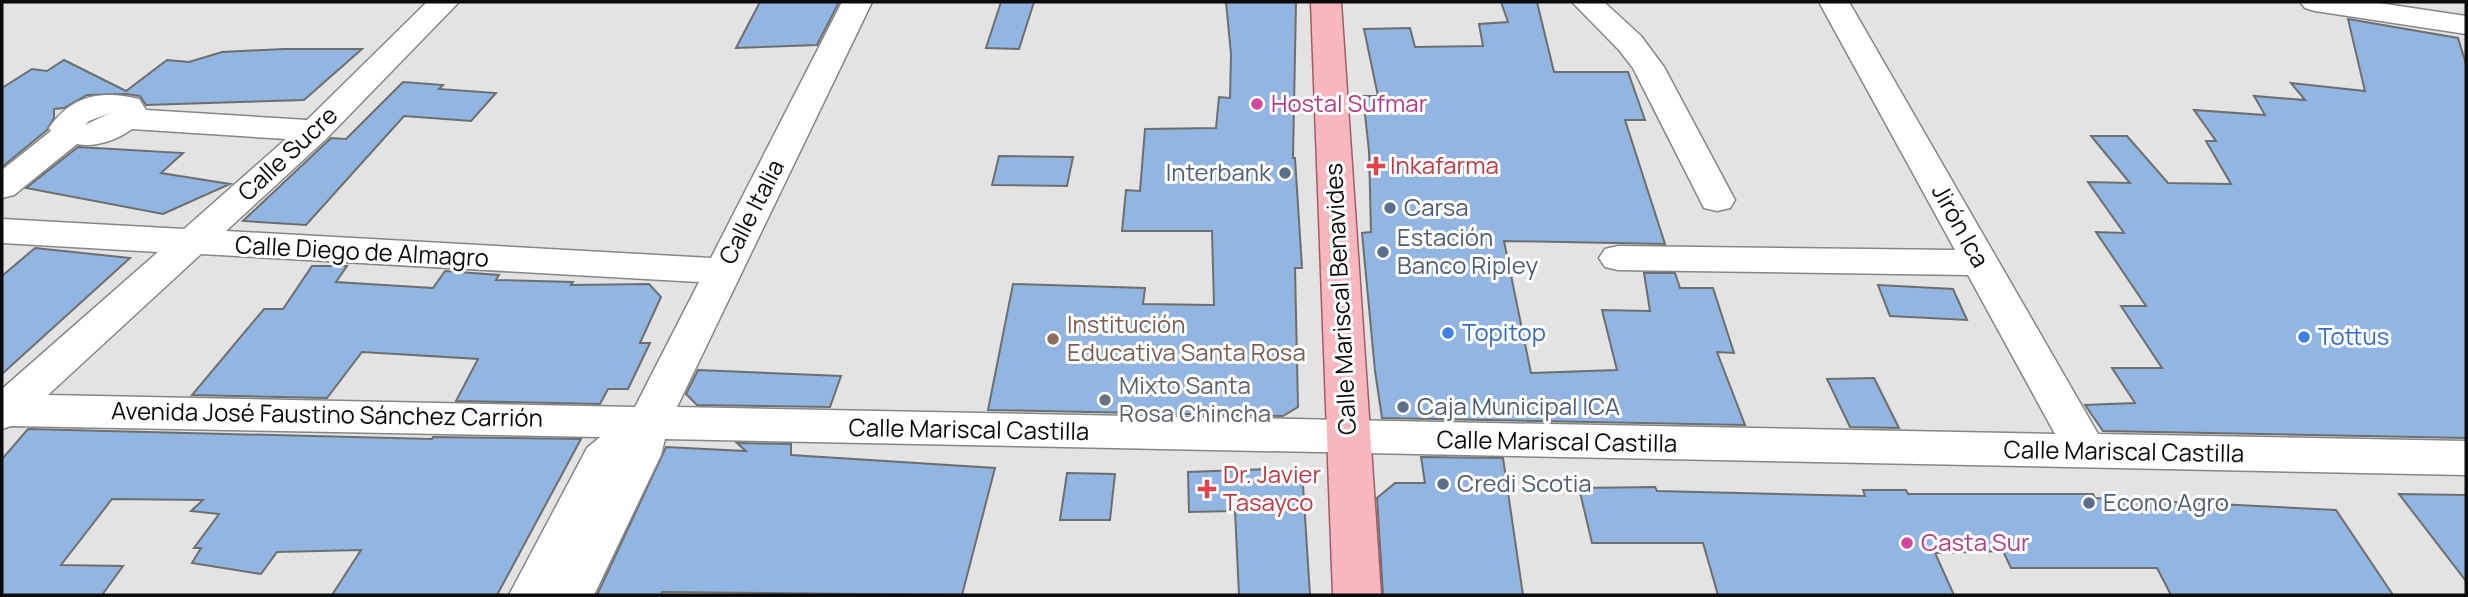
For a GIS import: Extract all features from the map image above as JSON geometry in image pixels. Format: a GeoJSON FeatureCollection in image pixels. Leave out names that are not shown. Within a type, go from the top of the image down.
{"type":"FeatureCollection","features":[{"type":"Feature","properties":{"kind":"main road","name":"Calle Mariscal Benavides"},"geometry":{"type":"LineString","coordinates":[[1326,2],[1357,595]]}},
{"type":"Feature","properties":{"kind":"street","name":"Calle Sucre"},"geometry":{"type":"LineString","coordinates":[[3,408],[315,131],[444,2]]}},
{"type":"Feature","properties":{"kind":"street","name":"Calle Italia"},"geometry":{"type":"LineString","coordinates":[[570,595],[639,455],[648,423],[858,2]]}},
{"type":"Feature","properties":{"kind":"street"},"geometry":{"type":"LineString","coordinates":[[1587,2],[1630,43],[1648,67],[1717,200]]}},
{"type":"Feature","properties":{"kind":"street","name":"Jirón Ica"},"geometry":{"type":"LineString","coordinates":[[1834,2],[2086,451]]}},
{"type":"Feature","properties":{"kind":"street"},"geometry":{"type":"LineString","coordinates":[[2315,2],[2466,25]]}},
{"type":"Feature","properties":{"kind":"street"},"geometry":{"type":"LineString","coordinates":[[2,187],[70,133],[66,128],[68,121],[91,107],[119,103],[127,106],[130,111],[126,118],[315,131]]}},
{"type":"Feature","properties":{"kind":"street","name":"Calle Diego de Almagro"},"geometry":{"type":"LineString","coordinates":[[2,232],[723,271]]}},
{"type":"Feature","properties":{"kind":"street"},"geometry":{"type":"LineString","coordinates":[[1618,257],[1980,263]]}},
{"type":"Feature","properties":{"kind":"street","name":"Avenida José Faustino Sánchez Carrión"},"geometry":{"type":"LineString","coordinates":[[3,408],[648,423]]}},
{"type":"Feature","properties":{"kind":"street","name":"Calle Italia"},"geometry":{"type":"LineString","coordinates":[[533,595],[602,460],[648,423]]}},
{"type":"Feature","properties":{"kind":"street","name":"Calle Mariscal Castilla"},"geometry":{"type":"LineString","coordinates":[[648,423],[2466,458]]}},
{"type":"Feature","properties":{"kind":"building"},"geometry":{"type":"Polygon","coordinates":[[[760,2],[839,2],[817,45],[736,48],[760,2]]]}},
{"type":"Feature","properties":{"kind":"building"},"geometry":{"type":"Polygon","coordinates":[[[1001,2],[1034,2],[1019,49],[986,48],[1001,2]]]}},
{"type":"Feature","properties":{"kind":"building"},"geometry":{"type":"Polygon","coordinates":[[[1226,2],[1296,2],[1293,158],[1302,268],[1295,268],[1298,407],[1283,416],[988,410],[1013,284],[1145,288],[1143,304],[1214,305],[1212,231],[1122,231],[1126,190],[1140,191],[1145,129],[1216,128],[1219,97],[1230,98],[1231,54],[1226,2]]]}},
{"type":"Feature","properties":{"kind":"building"},"geometry":{"type":"Polygon","coordinates":[[[1501,2],[1537,2],[1554,72],[1628,72],[1645,120],[1625,120],[1665,244],[1504,241],[1531,373],[1617,370],[1602,310],[1650,311],[1644,273],[1675,273],[1680,288],[1713,288],[1734,353],[1717,352],[1745,425],[1382,418],[1362,233],[1371,232],[1369,151],[1363,96],[1378,96],[1364,29],[1410,28],[1415,47],[1483,46],[1479,24],[1508,22],[1501,2]]]}},
{"type":"Feature","properties":{"kind":"building"},"geometry":{"type":"Polygon","coordinates":[[[2348,19],[2458,38],[2466,64],[2466,438],[2103,431],[2085,405],[2135,403],[2112,368],[2162,368],[2121,306],[2146,306],[2096,232],[2124,233],[2088,182],[2130,183],[2091,136],[2127,136],[2168,183],[2231,184],[2206,141],[2216,141],[2194,110],[2265,115],[2254,96],[2305,100],[2291,83],[2365,91],[2348,19]]]}},
{"type":"Feature","properties":{"kind":"building"},"geometry":{"type":"Polygon","coordinates":[[[362,49],[304,100],[146,105],[140,96],[87,95],[64,108],[54,109],[54,118],[47,130],[2,167],[2,88],[32,69],[47,71],[64,60],[126,91],[167,60],[189,62],[222,52],[362,49]]]}},
{"type":"Feature","properties":{"kind":"building"},"geometry":{"type":"Polygon","coordinates":[[[403,82],[443,85],[439,89],[496,93],[471,121],[404,116],[306,225],[243,221],[331,138],[346,139],[403,82]]]}},
{"type":"Feature","properties":{"kind":"building"},"geometry":{"type":"Polygon","coordinates":[[[78,147],[183,153],[161,173],[230,184],[163,214],[26,188],[78,147]]]}},
{"type":"Feature","properties":{"kind":"building"},"geometry":{"type":"Polygon","coordinates":[[[999,156],[1073,157],[1067,186],[992,185],[999,156]]]}},
{"type":"Feature","properties":{"kind":"building"},"geometry":{"type":"Polygon","coordinates":[[[35,248],[130,258],[2,374],[2,276],[35,248]]]}},
{"type":"Feature","properties":{"kind":"building"},"geometry":{"type":"Polygon","coordinates":[[[312,266],[347,266],[336,282],[433,288],[445,271],[499,275],[496,280],[573,282],[571,285],[649,284],[661,297],[640,343],[650,343],[628,389],[608,389],[600,404],[456,401],[478,359],[362,352],[327,398],[192,395],[264,309],[283,309],[312,266]]]}},
{"type":"Feature","properties":{"kind":"building"},"geometry":{"type":"Polygon","coordinates":[[[1878,285],[1953,289],[1967,320],[1890,316],[1878,285]]]}},
{"type":"Feature","properties":{"kind":"building"},"geometry":{"type":"Polygon","coordinates":[[[698,370],[841,376],[830,407],[697,405],[686,394],[698,370]]]}},
{"type":"Feature","properties":{"kind":"building"},"geometry":{"type":"Polygon","coordinates":[[[1874,378],[1899,428],[1850,427],[1827,379],[1874,378]]]}},
{"type":"Feature","properties":{"kind":"building"},"geometry":{"type":"Polygon","coordinates":[[[28,429],[432,439],[581,439],[497,595],[332,595],[361,550],[277,552],[261,574],[192,563],[201,548],[194,548],[219,514],[191,511],[203,500],[112,499],[61,565],[123,566],[102,595],[2,595],[2,459],[28,429]]]}},
{"type":"Feature","properties":{"kind":"building"},"geometry":{"type":"Polygon","coordinates":[[[737,443],[791,444],[791,455],[995,468],[962,595],[662,592],[661,595],[597,595],[666,447],[746,451],[737,443]]]}},
{"type":"Feature","properties":{"kind":"building"},"geometry":{"type":"Polygon","coordinates":[[[1421,457],[1503,458],[1523,595],[1383,595],[1377,498],[1395,483],[1425,483],[1421,457]]]}},
{"type":"Feature","properties":{"kind":"building"},"geometry":{"type":"Polygon","coordinates":[[[1269,469],[1303,485],[1310,595],[1239,595],[1235,511],[1189,512],[1188,472],[1269,469]]]}},
{"type":"Feature","properties":{"kind":"building"},"geometry":{"type":"Polygon","coordinates":[[[1067,473],[1115,474],[1110,520],[1060,520],[1067,473]]]}},
{"type":"Feature","properties":{"kind":"building"},"geometry":{"type":"Polygon","coordinates":[[[1655,487],[1657,491],[1865,496],[1863,490],[1906,490],[1908,494],[2093,494],[2095,498],[2336,510],[2393,595],[2171,595],[2157,568],[2011,568],[2003,551],[1935,553],[1954,595],[1718,595],[1703,543],[1592,543],[1579,488],[1655,487]]]}},
{"type":"Feature","properties":{"kind":"building"},"geometry":{"type":"Polygon","coordinates":[[[2399,494],[2466,495],[2466,581],[2399,494]]]}},
{"type":"Feature","properties":{"kind":"place","name":"Hostal Sufmar"},"geometry":{"type":"Point","coordinates":[1257,104]}},
{"type":"Feature","properties":{"kind":"place","name":"Inkafarma"},"geometry":{"type":"Point","coordinates":[1376,166]}},
{"type":"Feature","properties":{"kind":"place","name":"Interbank"},"geometry":{"type":"Point","coordinates":[1285,173]}},
{"type":"Feature","properties":{"kind":"place","name":"Carsa"},"geometry":{"type":"Point","coordinates":[1390,208]}},
{"type":"Feature","properties":{"kind":"place","name":"Estación Banco Ripley"},"geometry":{"type":"Point","coordinates":[1383,252]}},
{"type":"Feature","properties":{"kind":"place","name":"Topitop"},"geometry":{"type":"Point","coordinates":[1448,333]}},
{"type":"Feature","properties":{"kind":"place","name":"Tottus"},"geometry":{"type":"Point","coordinates":[2304,337]}},
{"type":"Feature","properties":{"kind":"place","name":"Institución Educativa Santa Rosa"},"geometry":{"type":"Point","coordinates":[1053,339]}},
{"type":"Feature","properties":{"kind":"place","name":"Mixto Santa Rosa Chincha"},"geometry":{"type":"Point","coordinates":[1105,400]}},
{"type":"Feature","properties":{"kind":"place","name":"Caja Municipal ICA"},"geometry":{"type":"Point","coordinates":[1403,407]}},
{"type":"Feature","properties":{"kind":"place","name":"Credi Scotia"},"geometry":{"type":"Point","coordinates":[1443,484]}},
{"type":"Feature","properties":{"kind":"place","name":"Dr. Javier Tasayco"},"geometry":{"type":"Point","coordinates":[1207,489]}},
{"type":"Feature","properties":{"kind":"place","name":"Econo Agro"},"geometry":{"type":"Point","coordinates":[2089,503]}},
{"type":"Feature","properties":{"kind":"place","name":"Casta Sur"},"geometry":{"type":"Point","coordinates":[1907,543]}}]}
